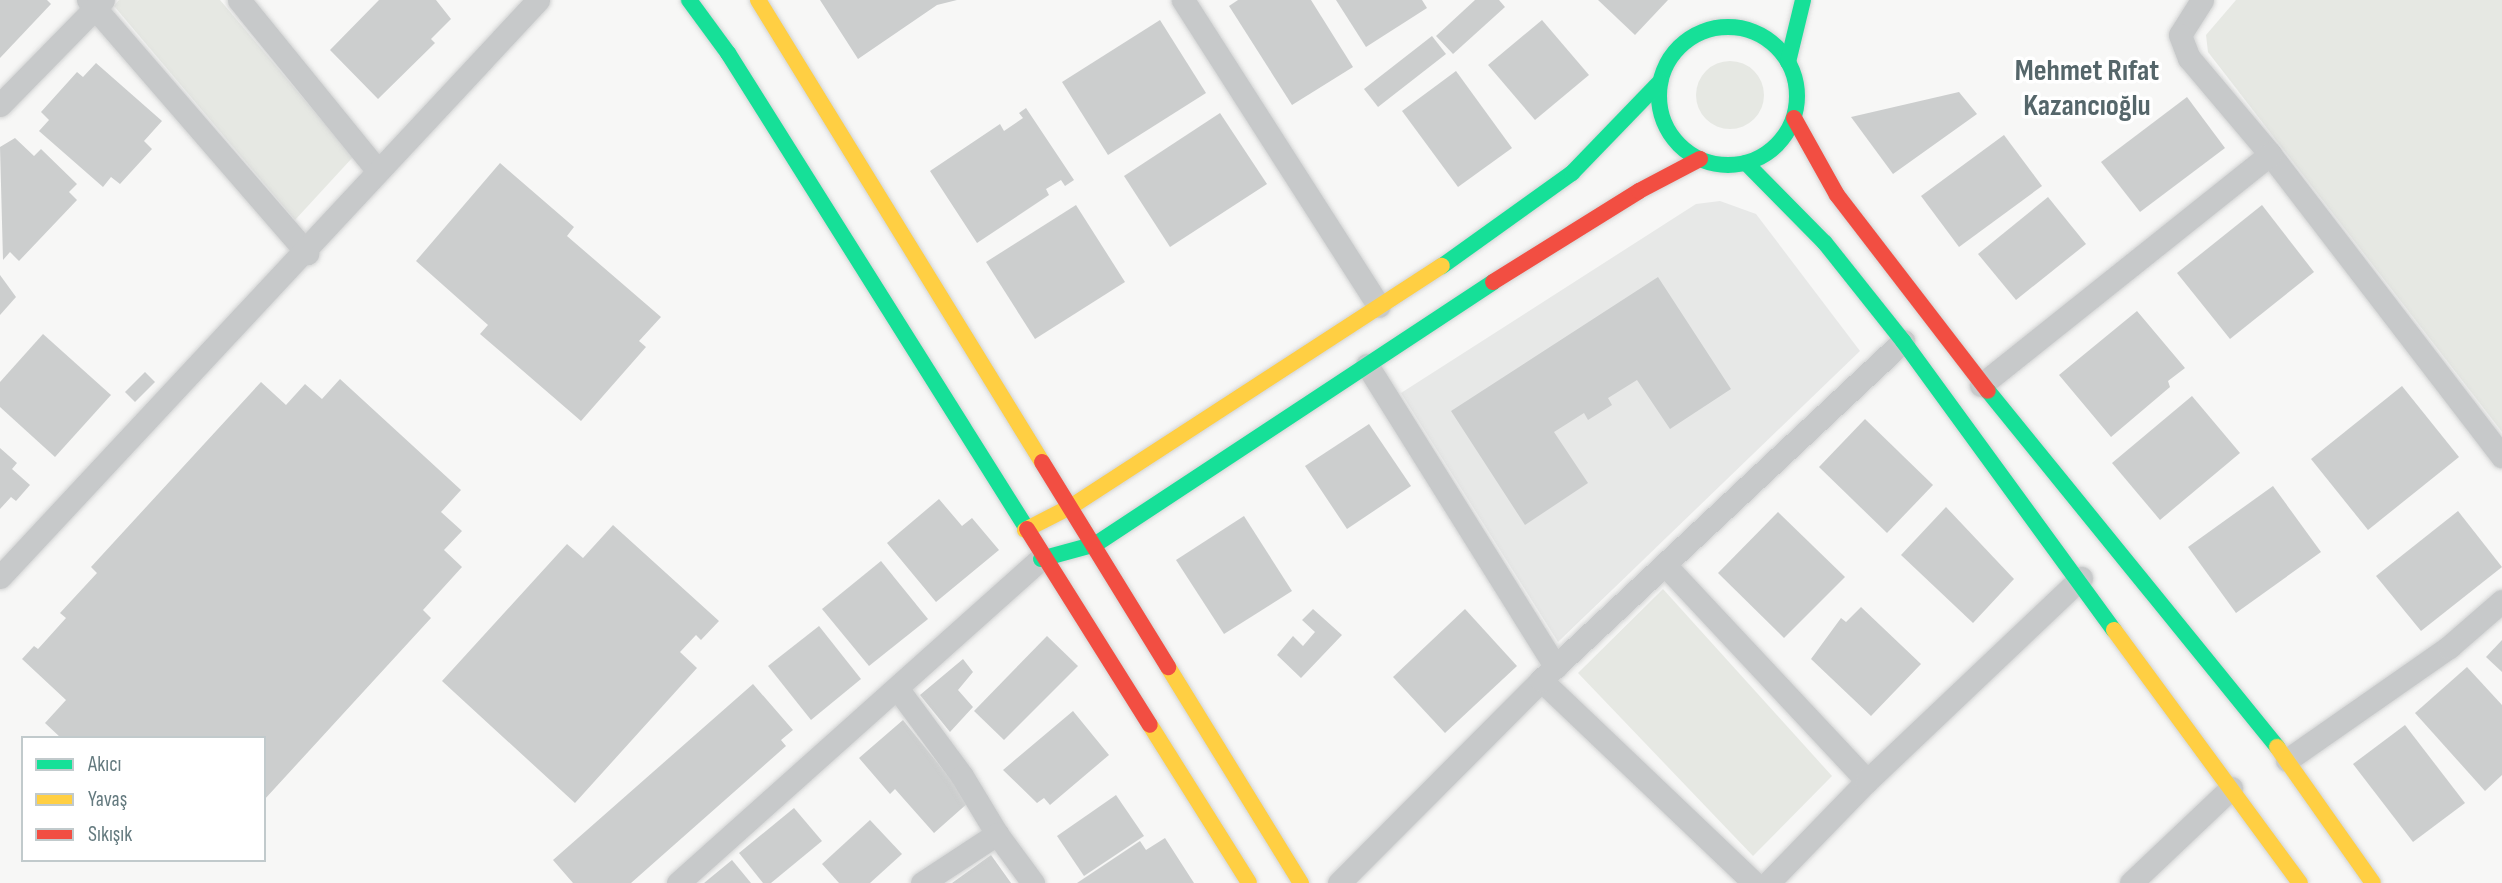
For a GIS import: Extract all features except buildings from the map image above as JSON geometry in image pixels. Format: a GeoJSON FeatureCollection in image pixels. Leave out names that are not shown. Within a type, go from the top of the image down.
{"type":"FeatureCollection","features":[{"type":"Feature","properties":{"kind":"street"},"geometry":{"type":"LineString","coordinates":[[239,0],[378,171]]}},
{"type":"Feature","properties":{"kind":"street"},"geometry":{"type":"LineString","coordinates":[[0,577],[307,253],[378,171],[538,0]]}},
{"type":"Feature","properties":{"kind":"street"},"geometry":{"type":"LineString","coordinates":[[689,0],[728,53],[1041,559],[1249,883]]}},
{"type":"Feature","properties":{"kind":"street"},"geometry":{"type":"LineString","coordinates":[[758,0],[1096,544],[1301,883]]}},
{"type":"Feature","properties":{"kind":"street"},"geometry":{"type":"LineString","coordinates":[[1788,62],[1760,35],[1723,27],[1701,32],[1682,44],[1668,61],[1660,82],[1660,106],[1667,128],[1681,146],[1700,159],[1723,165],[1746,163],[1775,146],[1794,118],[1797,100],[1788,62],[1803,0]]}},
{"type":"Feature","properties":{"kind":"street"},"geometry":{"type":"LineString","coordinates":[[2202,0],[2180,35],[2189,58],[2270,154],[2502,456]]}},
{"type":"Feature","properties":{"kind":"street"},"geometry":{"type":"LineString","coordinates":[[0,105],[95,3],[307,253]]}},
{"type":"Feature","properties":{"kind":"street"},"geometry":{"type":"LineString","coordinates":[[1194,4],[1379,306]]}},
{"type":"Feature","properties":{"kind":"street"},"geometry":{"type":"LineString","coordinates":[[1723,27],[1732,9]]}},
{"type":"Feature","properties":{"kind":"street"},"geometry":{"type":"LineString","coordinates":[[1025,530],[1072,506],[1480,242],[1572,173],[1660,82]]}},
{"type":"Feature","properties":{"kind":"street"},"geometry":{"type":"LineString","coordinates":[[1794,118],[1837,195],[1981,385],[2287,760],[2373,883]]}},
{"type":"Feature","properties":{"kind":"street"},"geometry":{"type":"LineString","coordinates":[[1981,385],[2270,154]]}},
{"type":"Feature","properties":{"kind":"street"},"geometry":{"type":"LineString","coordinates":[[678,883],[1041,559],[1096,544],[1367,365],[1639,191],[1700,159]]}},
{"type":"Feature","properties":{"kind":"street"},"geometry":{"type":"LineString","coordinates":[[1746,163],[1825,243],[1903,341],[2081,578],[2300,883]]}},
{"type":"Feature","properties":{"kind":"street"},"geometry":{"type":"LineString","coordinates":[[1339,883],[1548,673],[1666,566],[1903,341]]}},
{"type":"Feature","properties":{"kind":"street"},"geometry":{"type":"LineString","coordinates":[[1367,365],[1548,673],[1754,883]]}},
{"type":"Feature","properties":{"kind":"street"},"geometry":{"type":"LineString","coordinates":[[1666,566],[1867,781]]}},
{"type":"Feature","properties":{"kind":"street"},"geometry":{"type":"LineString","coordinates":[[1768,883],[1867,781],[2081,578]]}},
{"type":"Feature","properties":{"kind":"street"},"geometry":{"type":"LineString","coordinates":[[2287,760],[2449,647],[2502,601]]}},
{"type":"Feature","properties":{"kind":"street"},"geometry":{"type":"LineString","coordinates":[[897,688],[962,776],[997,834],[1033,883]]}},
{"type":"Feature","properties":{"kind":"street"},"geometry":{"type":"LineString","coordinates":[[2131,883],[2231,788]]}},
{"type":"Feature","properties":{"kind":"street"},"geometry":{"type":"LineString","coordinates":[[922,883],[997,834]]}},
{"type":"Feature","properties":{"kind":"shaded area"},"geometry":{"type":"Polygon","coordinates":[[[119,0],[220,0],[353,157],[295,220],[114,6],[119,0]]]}},
{"type":"Feature","properties":{"kind":"shaded area"},"geometry":{"type":"Polygon","coordinates":[[[2236,0],[2502,0],[2502,432],[2208,52],[2206,35],[2236,0]]]}},
{"type":"Feature","properties":{"kind":"shaded area"},"geometry":{"type":"Polygon","coordinates":[[[1737,61],[1758,76],[1764,88],[1762,108],[1754,119],[1737,129],[1723,129],[1706,119],[1698,108],[1696,88],[1706,71],[1717,63],[1737,61]]]}},
{"type":"Feature","properties":{"kind":"shaded area"},"geometry":{"type":"Polygon","coordinates":[[[1720,201],[1756,214],[1860,351],[1558,642],[1401,393],[1696,204],[1720,201]]]}},
{"type":"Feature","properties":{"kind":"shaded area"},"geometry":{"type":"Polygon","coordinates":[[[1663,589],[1832,776],[1753,856],[1578,673],[1663,589]]]}},
{"type":"Feature","properties":{"kind":"traffic: fast"},"geometry":{"type":"LineString","coordinates":[[689,0],[728,53],[1027,529]]}},
{"type":"Feature","properties":{"kind":"traffic: fast"},"geometry":{"type":"LineString","coordinates":[[1788,62],[1803,0]]}},
{"type":"Feature","properties":{"kind":"traffic: fast"},"geometry":{"type":"LineString","coordinates":[[1728,27],[1754,33],[1776,48],[1791,70],[1797,96],[1791,122],[1776,144],[1754,159],[1728,165],[1702,159],[1680,144],[1665,122],[1659,96],[1665,70],[1680,48],[1702,33],[1728,27]]}},
{"type":"Feature","properties":{"kind":"traffic: fast"},"geometry":{"type":"LineString","coordinates":[[1442,266],[1572,173],[1660,82]]}},
{"type":"Feature","properties":{"kind":"traffic: fast"},"geometry":{"type":"LineString","coordinates":[[1746,163],[1825,243],[1903,341],[2114,630]]}},
{"type":"Feature","properties":{"kind":"traffic: fast"},"geometry":{"type":"LineString","coordinates":[[1041,559],[1096,544],[1493,282]]}},
{"type":"Feature","properties":{"kind":"traffic: fast"},"geometry":{"type":"LineString","coordinates":[[1988,391],[2277,747]]}},
{"type":"Feature","properties":{"kind":"traffic: slow"},"geometry":{"type":"LineString","coordinates":[[758,0],[1042,462]]}},
{"type":"Feature","properties":{"kind":"traffic: slow"},"geometry":{"type":"LineString","coordinates":[[1025,530],[1072,506],[1442,266]]}},
{"type":"Feature","properties":{"kind":"traffic: slow"},"geometry":{"type":"LineString","coordinates":[[2114,630],[2300,883]]}},
{"type":"Feature","properties":{"kind":"traffic: slow"},"geometry":{"type":"LineString","coordinates":[[1168,667],[1301,883]]}},
{"type":"Feature","properties":{"kind":"traffic: slow"},"geometry":{"type":"LineString","coordinates":[[1150,725],[1249,883]]}},
{"type":"Feature","properties":{"kind":"traffic: slow"},"geometry":{"type":"LineString","coordinates":[[2277,747],[2373,883]]}},
{"type":"Feature","properties":{"kind":"traffic: jam"},"geometry":{"type":"LineString","coordinates":[[1794,118],[1837,195],[1988,391]]}},
{"type":"Feature","properties":{"kind":"traffic: jam"},"geometry":{"type":"LineString","coordinates":[[1493,282],[1639,191],[1700,159]]}},
{"type":"Feature","properties":{"kind":"traffic: jam"},"geometry":{"type":"LineString","coordinates":[[1042,462],[1168,667]]}},
{"type":"Feature","properties":{"kind":"traffic: jam"},"geometry":{"type":"LineString","coordinates":[[1027,529],[1150,725]]}},
{"type":"Feature","properties":{"kind":"district","name":"Mehmet Rıfat Kazancıoğlu"},"geometry":{"type":"Point","coordinates":[2087,88]}}]}
